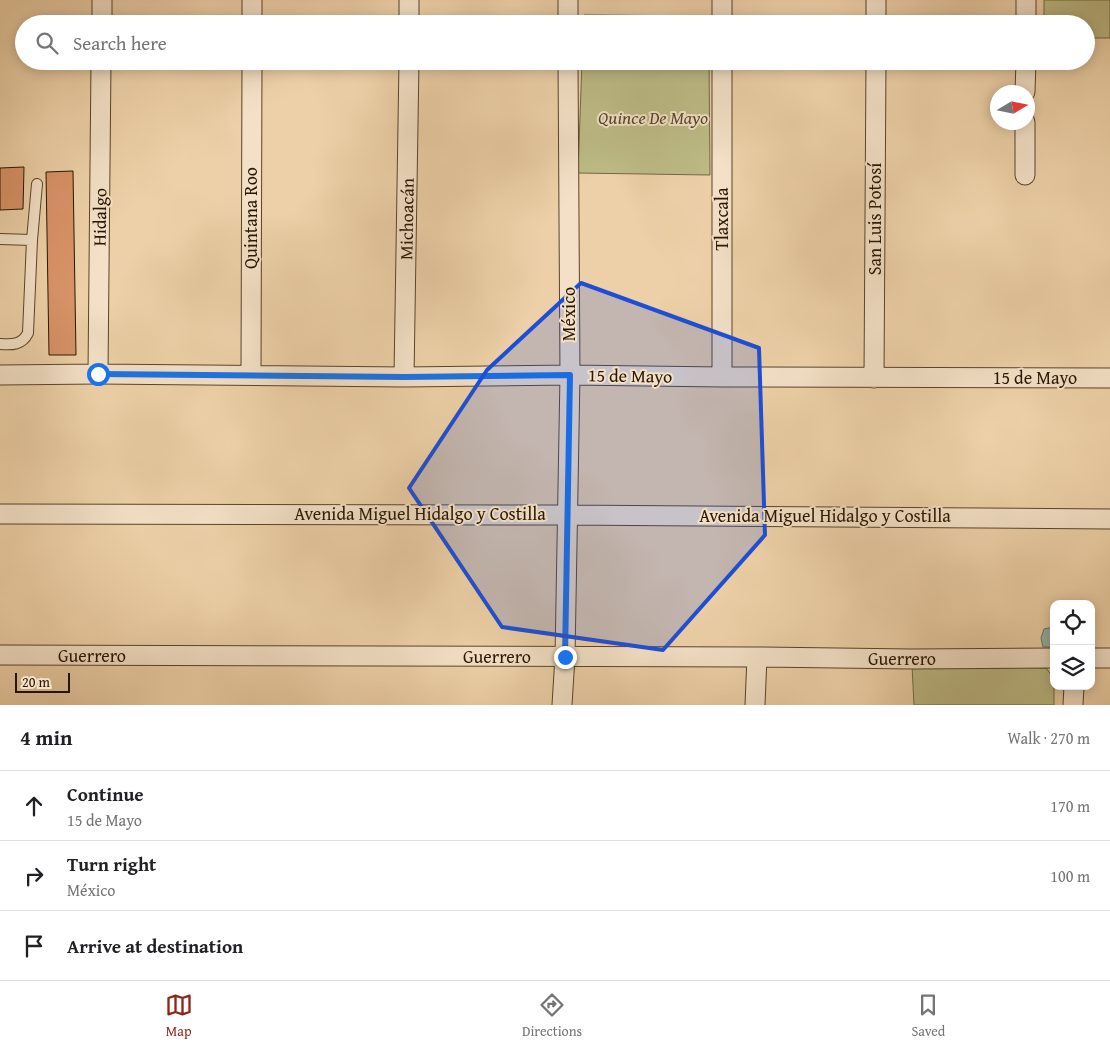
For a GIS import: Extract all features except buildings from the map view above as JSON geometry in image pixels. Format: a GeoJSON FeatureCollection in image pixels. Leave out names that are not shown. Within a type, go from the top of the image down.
{"type":"FeatureCollection","features":[{"type":"Feature","properties":{"kind":"street"},"geometry":{"type":"LineString","coordinates":[[102,0],[102,15]]}},
{"type":"Feature","properties":{"kind":"street"},"geometry":{"type":"LineString","coordinates":[[252,0],[252,15]]}},
{"type":"Feature","properties":{"kind":"street"},"geometry":{"type":"LineString","coordinates":[[409,0],[409,15]]}},
{"type":"Feature","properties":{"kind":"street"},"geometry":{"type":"LineString","coordinates":[[568,0],[568,15]]}},
{"type":"Feature","properties":{"kind":"street"},"geometry":{"type":"LineString","coordinates":[[722,0],[722,15]]}},
{"type":"Feature","properties":{"kind":"street"},"geometry":{"type":"LineString","coordinates":[[876,0],[876,15]]}},
{"type":"Feature","properties":{"kind":"street"},"geometry":{"type":"LineString","coordinates":[[1026,0],[1026,15]]}},
{"type":"Feature","properties":{"kind":"street","name":"Hidalgo"},"geometry":{"type":"LineString","coordinates":[[98,374],[101,70]]}},
{"type":"Feature","properties":{"kind":"street","name":"Quintana Roo"},"geometry":{"type":"LineString","coordinates":[[251,375],[252,70]]}},
{"type":"Feature","properties":{"kind":"street","name":"Michoacán"},"geometry":{"type":"LineString","coordinates":[[404,377],[409,70]]}},
{"type":"Feature","properties":{"kind":"street","name":"México"},"geometry":{"type":"LineString","coordinates":[[562,705],[565,657],[570,375],[568,70]]}},
{"type":"Feature","properties":{"kind":"street","name":"Tlaxcala"},"geometry":{"type":"LineString","coordinates":[[722,70],[722,377]]}},
{"type":"Feature","properties":{"kind":"street","name":"San Luis Potosí"},"geometry":{"type":"LineString","coordinates":[[874,378],[876,70]]}},
{"type":"Feature","properties":{"kind":"street"},"geometry":{"type":"LineString","coordinates":[[1025,85],[1026,70]]}},
{"type":"Feature","properties":{"kind":"street"},"geometry":{"type":"LineString","coordinates":[[1025,130],[1025,174]]}},
{"type":"Feature","properties":{"kind":"street","name":"15 de Mayo"},"geometry":{"type":"LineString","coordinates":[[0,375],[404,377],[570,375],[1110,378]]}},
{"type":"Feature","properties":{"kind":"street","name":"Avenida Miguel Hidalgo y Costilla"},"geometry":{"type":"LineString","coordinates":[[0,514],[567,515],[1110,519]]}},
{"type":"Feature","properties":{"kind":"street","name":"Guerrero"},"geometry":{"type":"LineString","coordinates":[[0,656],[1050,658]]}},
{"type":"Feature","properties":{"kind":"street"},"geometry":{"type":"LineString","coordinates":[[756,657],[756,705]]}},
{"type":"Feature","properties":{"kind":"street"},"geometry":{"type":"LineString","coordinates":[[1095,658],[1110,658]]}},
{"type":"Feature","properties":{"kind":"street"},"geometry":{"type":"LineString","coordinates":[[1073,705],[1074,690]]}},
{"type":"Feature","properties":{"kind":"lane"},"geometry":{"type":"LineString","coordinates":[[0,344],[11,345],[20,343],[28,333],[36,184]]}},
{"type":"Feature","properties":{"kind":"lane"},"geometry":{"type":"LineString","coordinates":[[0,239],[32,240]]}},
{"type":"Feature","properties":{"kind":"highlighted area"},"geometry":{"type":"Polygon","coordinates":[[[581,283],[759,348],[765,535],[663,650],[502,627],[409,488],[487,370],[581,283]]]}},
{"type":"Feature","properties":{"kind":"green space"},"geometry":{"type":"Polygon","coordinates":[[[1044,0],[1110,0],[1110,38],[1095,38],[1095,15],[1044,15],[1044,0]]]}},
{"type":"Feature","properties":{"kind":"green space","name":"Quince De Mayo"},"geometry":{"type":"Polygon","coordinates":[[[582,70],[709,70],[710,175],[578,173],[582,70]]]}},
{"type":"Feature","properties":{"kind":"green space"},"geometry":{"type":"Polygon","coordinates":[[[912,665],[1046,668],[1050,673],[1050,690],[1054,690],[1054,705],[914,705],[912,665]]]}},
{"type":"Feature","properties":{"kind":"shaded area"},"geometry":{"type":"Polygon","coordinates":[[[1050,628],[1050,647],[1043,647],[1041,638],[1044,629],[1050,628]]]}},
{"type":"Feature","properties":{"kind":"route"},"geometry":{"type":"LineString","coordinates":[[98,374],[404,377],[570,375],[565,657]]}}]}
